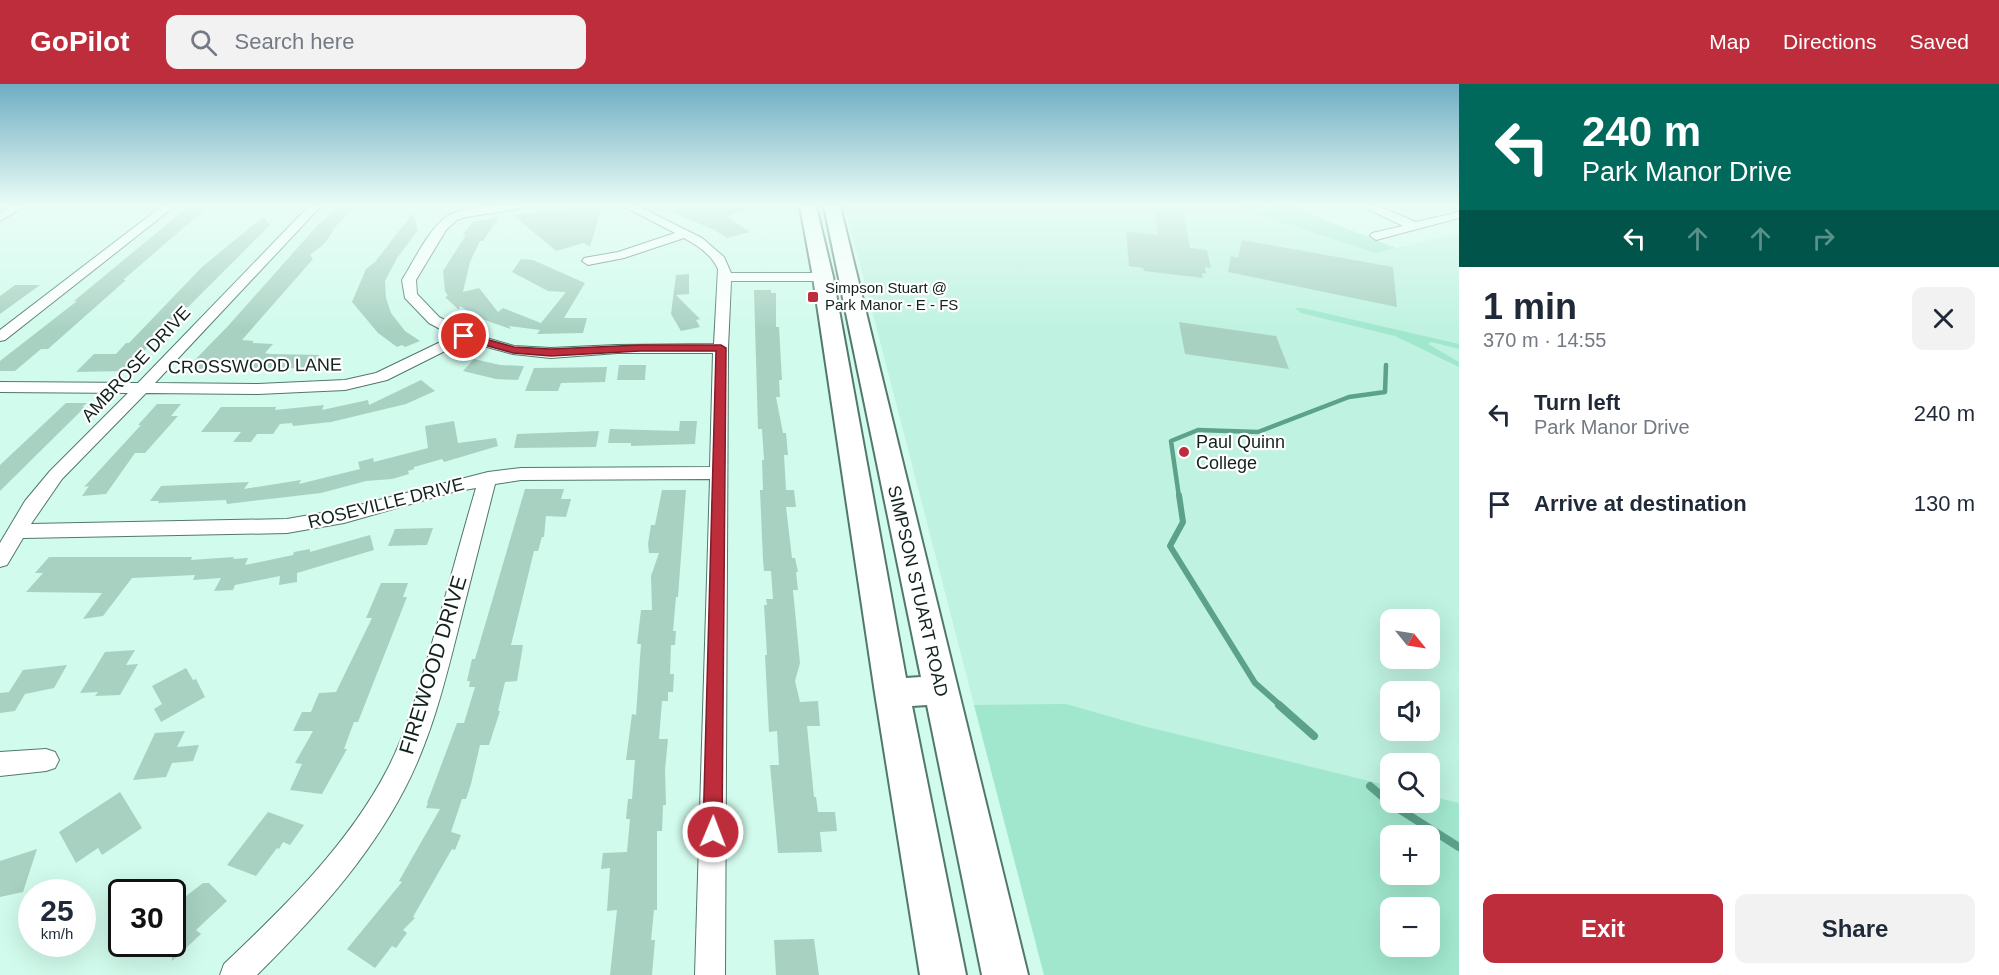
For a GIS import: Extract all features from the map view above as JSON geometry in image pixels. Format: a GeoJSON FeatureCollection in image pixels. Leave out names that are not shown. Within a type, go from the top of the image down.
{"type":"FeatureCollection","features":[{"type":"Feature","properties":{"kind":"main road","name":"SIMPSON STUART ROAD"},"geometry":{"type":"LineString","coordinates":[[824,248],[836,277],[940,690],[1005,975]]}},
{"type":"Feature","properties":{"kind":"main road","name":"SIMPSON STUART ROAD"},"geometry":{"type":"LineString","coordinates":[[834,248],[836,277],[892,693],[943,975]]}},
{"type":"Feature","properties":{"kind":"main road"},"geometry":{"type":"LineString","coordinates":[[892,693],[940,690]]}},
{"type":"Feature","properties":{"kind":"street"},"geometry":{"type":"LineString","coordinates":[[0,337],[115,248]]}},
{"type":"Feature","properties":{"kind":"street","name":"AMBROSE DRIVE"},"geometry":{"type":"LineString","coordinates":[[0,560],[44,488],[275,248]]}},
{"type":"Feature","properties":{"kind":"street"},"geometry":{"type":"LineString","coordinates":[[429,248],[409,280],[410,295],[425,313],[445,328],[464,336],[513,350],[551,353],[640,348],[721,348]]}},
{"type":"Feature","properties":{"kind":"street"},"geometry":{"type":"LineString","coordinates":[[588,261],[620,255],[643,248]]}},
{"type":"Feature","properties":{"kind":"street"},"geometry":{"type":"LineString","coordinates":[[705,248],[716,255],[724,268],[710,975]]}},
{"type":"Feature","properties":{"kind":"street"},"geometry":{"type":"LineString","coordinates":[[723,278],[836,277]]}},
{"type":"Feature","properties":{"kind":"street","name":"CROSSWOOD LANE"},"geometry":{"type":"LineString","coordinates":[[0,387],[258,389],[345,385],[381,377],[464,336]]}},
{"type":"Feature","properties":{"kind":"street","name":"ROSEVILLE DRIVE"},"geometry":{"type":"LineString","coordinates":[[16,531],[287,526],[344,516],[416,495],[488,478],[549,473],[720,473]]}},
{"type":"Feature","properties":{"kind":"street","name":"FIREWOOD DRIVE"},"geometry":{"type":"LineString","coordinates":[[235,975],[316,894],[366,830],[386,798],[415,734],[434,676],[488,478]]}},
{"type":"Feature","properties":{"kind":"street"},"geometry":{"type":"LineString","coordinates":[[0,764],[46,760]]}},
{"type":"Feature","properties":{"kind":"shaded area","name":"Paul Quinn College"},"geometry":{"type":"Polygon","coordinates":[[[856,248],[1359,248],[1376,253],[1398,248],[1459,248],[1459,975],[1044,975],[856,248]]]}},
{"type":"Feature","properties":{"kind":"shaded area"},"geometry":{"type":"Polygon","coordinates":[[[1359,248],[1396,248],[1376,253],[1359,248]]]}},
{"type":"Feature","properties":{"kind":"shaded area"},"geometry":{"type":"Polygon","coordinates":[[[1295,308],[1459,344],[1459,349],[1431,342],[1428,344],[1459,362],[1459,367],[1395,336],[1301,313],[1295,308]]]}},
{"type":"Feature","properties":{"kind":"shaded area"},"geometry":{"type":"Polygon","coordinates":[[[1066,704],[1143,726],[1380,784],[1380,813],[1440,813],[1440,798],[1459,803],[1459,975],[1044,975],[974,705],[1066,704]]]}},
{"type":"Feature","properties":{"kind":"building"},"geometry":{"type":"Polygon","coordinates":[[[139,248],[161,248],[48,349],[41,349],[15,371],[0,371],[0,361],[77,301],[74,301],[139,248]]]}},
{"type":"Feature","properties":{"kind":"building"},"geometry":{"type":"Polygon","coordinates":[[[226,248],[247,248],[124,371],[76,372],[94,354],[116,354],[202,267],[226,248]]]}},
{"type":"Feature","properties":{"kind":"building"},"geometry":{"type":"Polygon","coordinates":[[[298,248],[319,248],[310,255],[313,259],[242,340],[273,344],[265,353],[270,354],[319,355],[319,368],[186,369],[298,248]]]}},
{"type":"Feature","properties":{"kind":"building"},"geometry":{"type":"Polygon","coordinates":[[[386,248],[405,248],[385,281],[386,298],[391,313],[405,331],[420,341],[405,347],[402,345],[397,347],[378,333],[352,302],[366,269],[386,248]]]}},
{"type":"Feature","properties":{"kind":"building"},"geometry":{"type":"Polygon","coordinates":[[[458,248],[477,248],[470,262],[463,292],[479,288],[498,312],[503,308],[541,323],[566,292],[548,291],[512,272],[521,259],[533,260],[585,283],[564,318],[587,318],[583,333],[537,334],[540,330],[509,326],[511,329],[479,318],[460,306],[459,310],[445,297],[448,296],[445,291],[443,271],[458,248]]]}},
{"type":"Feature","properties":{"kind":"building"},"geometry":{"type":"Polygon","coordinates":[[[552,248],[568,248],[556,251],[552,248]]]}},
{"type":"Feature","properties":{"kind":"building"},"geometry":{"type":"Polygon","coordinates":[[[1127,248],[1190,248],[1207,250],[1211,268],[1205,267],[1206,274],[1202,273],[1203,278],[1144,271],[1143,268],[1129,266],[1127,248]]]}},
{"type":"Feature","properties":{"kind":"building"},"geometry":{"type":"Polygon","coordinates":[[[1240,248],[1284,248],[1393,267],[1397,307],[1228,272],[1231,256],[1238,258],[1240,248]]]}},
{"type":"Feature","properties":{"kind":"building"},"geometry":{"type":"Polygon","coordinates":[[[689,274],[689,294],[676,295],[700,319],[696,320],[700,327],[681,331],[671,314],[676,275],[689,274]]]}},
{"type":"Feature","properties":{"kind":"building"},"geometry":{"type":"Polygon","coordinates":[[[15,285],[40,285],[0,314],[0,296],[15,285]]]}},
{"type":"Feature","properties":{"kind":"building"},"geometry":{"type":"Polygon","coordinates":[[[754,290],[771,290],[771,293],[776,293],[776,327],[779,327],[782,380],[779,380],[780,397],[776,397],[783,433],[786,433],[788,455],[784,455],[786,490],[794,490],[796,507],[786,507],[792,558],[795,558],[798,572],[796,572],[798,590],[793,590],[800,663],[795,681],[800,702],[818,701],[820,726],[807,726],[814,797],[816,797],[818,812],[835,812],[837,831],[820,832],[822,852],[778,853],[770,765],[779,765],[777,731],[769,732],[764,605],[767,605],[766,599],[773,599],[771,571],[764,571],[763,560],[760,490],[763,490],[762,460],[764,460],[762,429],[758,429],[754,290]]]}},
{"type":"Feature","properties":{"kind":"building"},"geometry":{"type":"Polygon","coordinates":[[[1179,322],[1276,336],[1289,369],[1185,354],[1179,322]]]}},
{"type":"Feature","properties":{"kind":"building"},"geometry":{"type":"Polygon","coordinates":[[[474,359],[500,365],[524,366],[518,380],[496,379],[463,371],[474,359]]]}},
{"type":"Feature","properties":{"kind":"building"},"geometry":{"type":"Polygon","coordinates":[[[619,365],[646,365],[645,380],[617,380],[619,365]]]}},
{"type":"Feature","properties":{"kind":"building"},"geometry":{"type":"Polygon","coordinates":[[[607,367],[605,382],[561,383],[558,391],[525,391],[534,368],[607,367]]]}},
{"type":"Feature","properties":{"kind":"building"},"geometry":{"type":"Polygon","coordinates":[[[421,380],[435,391],[406,404],[331,422],[293,426],[292,423],[280,424],[273,434],[257,434],[251,442],[233,442],[241,432],[201,432],[221,407],[276,407],[275,410],[324,405],[322,410],[368,400],[369,405],[421,380]]]}},
{"type":"Feature","properties":{"kind":"building"},"geometry":{"type":"Polygon","coordinates":[[[66,403],[87,403],[0,491],[0,465],[66,403]]]}},
{"type":"Feature","properties":{"kind":"building"},"geometry":{"type":"Polygon","coordinates":[[[157,404],[181,404],[171,416],[178,416],[145,453],[135,453],[106,494],[82,496],[89,486],[84,487],[141,425],[138,425],[157,404]]]}},
{"type":"Feature","properties":{"kind":"building"},"geometry":{"type":"Polygon","coordinates":[[[454,421],[458,443],[496,438],[498,446],[444,462],[442,459],[414,467],[408,471],[409,474],[392,479],[366,481],[321,493],[227,504],[226,500],[158,503],[159,501],[150,501],[161,486],[249,482],[244,489],[301,480],[299,484],[360,469],[358,462],[373,458],[374,462],[428,448],[425,426],[454,421]]]}},
{"type":"Feature","properties":{"kind":"building"},"geometry":{"type":"Polygon","coordinates":[[[680,421],[697,421],[695,444],[631,446],[631,443],[608,443],[610,429],[679,431],[680,421]]]}},
{"type":"Feature","properties":{"kind":"building"},"geometry":{"type":"Polygon","coordinates":[[[599,431],[596,447],[514,448],[517,434],[599,431]]]}},
{"type":"Feature","properties":{"kind":"building"},"geometry":{"type":"Polygon","coordinates":[[[525,489],[564,489],[561,499],[571,499],[566,517],[546,516],[544,537],[542,537],[538,551],[534,551],[511,645],[523,645],[517,681],[505,682],[498,711],[500,711],[489,745],[480,745],[466,799],[462,799],[451,832],[461,835],[455,850],[452,849],[413,917],[415,918],[403,930],[407,933],[396,948],[392,946],[375,968],[347,949],[402,882],[399,881],[440,809],[426,808],[427,803],[457,723],[464,723],[475,687],[469,687],[470,681],[467,681],[472,659],[475,659],[525,489]]]}},
{"type":"Feature","properties":{"kind":"building"},"geometry":{"type":"Polygon","coordinates":[[[662,490],[686,490],[678,597],[676,597],[673,631],[676,631],[675,645],[671,645],[670,674],[674,674],[673,692],[668,692],[668,701],[662,701],[659,739],[668,739],[665,770],[666,805],[663,805],[662,831],[657,831],[657,910],[654,910],[651,940],[655,940],[652,975],[610,975],[617,910],[607,911],[610,868],[601,869],[603,853],[627,852],[630,819],[626,819],[628,799],[632,799],[635,760],[626,760],[632,714],[636,715],[641,644],[637,644],[641,610],[652,610],[651,576],[659,553],[649,553],[648,544],[651,525],[655,525],[662,490]]]}},
{"type":"Feature","properties":{"kind":"building"},"geometry":{"type":"Polygon","coordinates":[[[433,528],[427,545],[388,546],[395,529],[433,528]]]}},
{"type":"Feature","properties":{"kind":"building"},"geometry":{"type":"Polygon","coordinates":[[[370,535],[374,550],[297,573],[297,582],[279,585],[280,576],[235,585],[233,590],[214,591],[221,578],[193,580],[195,575],[132,578],[103,616],[83,619],[102,593],[26,592],[43,573],[35,573],[49,557],[192,557],[191,560],[248,558],[245,565],[293,555],[294,552],[310,549],[310,552],[370,535]]]}},
{"type":"Feature","properties":{"kind":"building"},"geometry":{"type":"Polygon","coordinates":[[[381,583],[408,583],[403,597],[407,597],[358,722],[354,722],[344,749],[347,749],[322,794],[290,790],[302,764],[295,763],[313,731],[293,731],[302,712],[311,712],[319,693],[336,692],[372,618],[366,618],[381,583]]]}},
{"type":"Feature","properties":{"kind":"building"},"geometry":{"type":"Polygon","coordinates":[[[135,650],[126,665],[138,664],[120,695],[95,696],[98,692],[80,693],[105,652],[135,650]]]}},
{"type":"Feature","properties":{"kind":"building"},"geometry":{"type":"Polygon","coordinates":[[[67,665],[54,688],[25,694],[15,711],[0,713],[0,693],[9,692],[23,670],[67,665]]]}},
{"type":"Feature","properties":{"kind":"building"},"geometry":{"type":"Polygon","coordinates":[[[186,668],[193,680],[196,679],[205,697],[161,722],[154,709],[162,704],[152,686],[186,668]]]}},
{"type":"Feature","properties":{"kind":"building"},"geometry":{"type":"Polygon","coordinates":[[[185,731],[177,747],[199,745],[193,761],[172,763],[166,777],[133,780],[155,733],[185,731]]]}},
{"type":"Feature","properties":{"kind":"building"},"geometry":{"type":"Polygon","coordinates":[[[120,792],[142,828],[102,855],[98,848],[76,863],[59,832],[120,792]]]}},
{"type":"Feature","properties":{"kind":"building"},"geometry":{"type":"Polygon","coordinates":[[[268,812],[304,825],[290,845],[283,842],[279,849],[277,848],[256,876],[227,865],[268,812]]]}},
{"type":"Feature","properties":{"kind":"building"},"geometry":{"type":"Polygon","coordinates":[[[37,849],[27,879],[18,879],[18,893],[0,897],[0,861],[37,849]]]}},
{"type":"Feature","properties":{"kind":"building"},"geometry":{"type":"Polygon","coordinates":[[[203,883],[209,883],[227,901],[196,930],[201,934],[186,948],[186,896],[203,883]]]}},
{"type":"Feature","properties":{"kind":"building"},"geometry":{"type":"Polygon","coordinates":[[[814,939],[819,975],[776,975],[774,940],[814,939]]]}},
{"type":"Feature","properties":{"kind":"waterway"},"geometry":{"type":"LineString","coordinates":[[1179,497],[1171,441],[1198,430],[1258,432],[1349,397],[1385,392],[1386,365]]}},
{"type":"Feature","properties":{"kind":"waterway"},"geometry":{"type":"LineString","coordinates":[[1179,495],[1183,522],[1170,546],[1255,683],[1281,706]]}},
{"type":"Feature","properties":{"kind":"waterway"},"geometry":{"type":"LineString","coordinates":[[1279,705],[1314,736]]}},
{"type":"Feature","properties":{"kind":"waterway"},"geometry":{"type":"LineString","coordinates":[[1370,786],[1391,804],[1459,847]]}},
{"type":"Feature","properties":{"kind":"place","name":"Simpson Stuart @ Park Manor - E - FS"},"geometry":{"type":"Point","coordinates":[813,297]}},
{"type":"Feature","properties":{"kind":"place","name":"Paul Quinn College"},"geometry":{"type":"Point","coordinates":[1184,452]}},
{"type":"Feature","properties":{"kind":"route"},"geometry":{"type":"LineString","coordinates":[[464,336],[513,350],[551,353],[640,348],[721,348],[713,832]]}}]}
